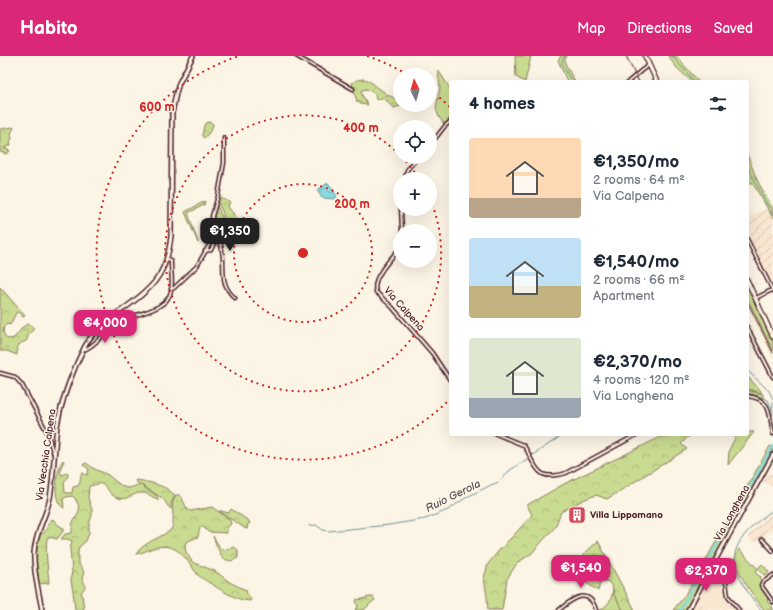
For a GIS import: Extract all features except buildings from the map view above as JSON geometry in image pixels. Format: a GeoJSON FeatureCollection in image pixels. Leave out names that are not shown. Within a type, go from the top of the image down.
{"type":"FeatureCollection","features":[{"type":"Feature","properties":{"kind":"main road","name":"Via Vecchia Calpena"},"geometry":{"type":"LineString","coordinates":[[42,610],[34,555],[37,534],[49,503],[57,430],[63,398],[83,351],[95,332],[104,323],[138,299],[149,289],[160,274],[167,259],[171,236],[172,113],[177,88],[193,56]]}},
{"type":"Feature","properties":{"kind":"main road"},"geometry":{"type":"LineString","coordinates":[[645,56],[656,80]]}},
{"type":"Feature","properties":{"kind":"main road"},"geometry":{"type":"LineString","coordinates":[[749,284],[773,337]]}},
{"type":"Feature","properties":{"kind":"main road","name":"Via Longhena"},"geometry":{"type":"LineString","coordinates":[[688,610],[773,455]]}},
{"type":"Feature","properties":{"kind":"main road","name":"Via Longhena"},"geometry":{"type":"LineString","coordinates":[[767,467],[773,460]]}},
{"type":"Feature","properties":{"kind":"street"},"geometry":{"type":"LineString","coordinates":[[296,56],[353,89]]}},
{"type":"Feature","properties":{"kind":"street"},"geometry":{"type":"LineString","coordinates":[[630,80],[649,65]]}},
{"type":"Feature","properties":{"kind":"street"},"geometry":{"type":"LineString","coordinates":[[437,136],[449,123]]}},
{"type":"Feature","properties":{"kind":"street"},"geometry":{"type":"LineString","coordinates":[[171,289],[174,288],[196,266],[216,234],[212,216],[218,196],[224,163],[224,138]]}},
{"type":"Feature","properties":{"kind":"street"},"geometry":{"type":"LineString","coordinates":[[206,252],[211,250],[215,241],[219,240],[223,253],[223,278],[227,288],[235,298]]}},
{"type":"Feature","properties":{"kind":"street"},"geometry":{"type":"LineString","coordinates":[[749,243],[773,290],[755,298]]}},
{"type":"Feature","properties":{"kind":"street","name":"Via Calpena"},"geometry":{"type":"LineString","coordinates":[[393,257],[379,275],[376,282],[376,292],[392,307],[432,353],[449,380]]}},
{"type":"Feature","properties":{"kind":"street"},"geometry":{"type":"LineString","coordinates":[[83,351],[92,346],[119,322],[163,304],[167,300],[171,289],[171,263],[170,260],[167,259]]}},
{"type":"Feature","properties":{"kind":"street"},"geometry":{"type":"LineString","coordinates":[[114,316],[119,322]]}},
{"type":"Feature","properties":{"kind":"street"},"geometry":{"type":"LineString","coordinates":[[749,331],[773,377]]}},
{"type":"Feature","properties":{"kind":"street"},"geometry":{"type":"LineString","coordinates":[[0,372],[15,377],[19,380],[47,432],[55,456]]}},
{"type":"Feature","properties":{"kind":"street"},"geometry":{"type":"LineString","coordinates":[[749,396],[759,398],[765,402],[773,434]]}},
{"type":"Feature","properties":{"kind":"street"},"geometry":{"type":"LineString","coordinates":[[501,436],[523,445],[536,466],[543,474],[548,475],[564,474],[634,436]]}},
{"type":"Feature","properties":{"kind":"street"},"geometry":{"type":"LineString","coordinates":[[762,539],[773,551]]}},
{"type":"Feature","properties":{"kind":"street"},"geometry":{"type":"LineString","coordinates":[[712,566],[725,575],[728,596],[738,610]]}},
{"type":"Feature","properties":{"kind":"street"},"geometry":{"type":"LineString","coordinates":[[773,575],[761,585],[773,602]]}},
{"type":"Feature","properties":{"kind":"street"},"geometry":{"type":"LineString","coordinates":[[559,610],[573,599],[583,596],[588,598],[593,603],[596,610]]}},
{"type":"Feature","properties":{"kind":"shaded area"},"geometry":{"type":"Polygon","coordinates":[[[624,56],[628,56],[639,80],[636,80],[624,56]]]}},
{"type":"Feature","properties":{"kind":"shaded area"},"geometry":{"type":"Polygon","coordinates":[[[767,208],[773,218],[773,291],[749,243],[749,217],[767,208]]]}},
{"type":"Feature","properties":{"kind":"shaded area"},"geometry":{"type":"Polygon","coordinates":[[[749,302],[773,351],[773,358],[749,309],[749,302]]]}},
{"type":"Feature","properties":{"kind":"shaded area"},"geometry":{"type":"Polygon","coordinates":[[[765,471],[773,475],[773,487],[760,480],[765,471]]]}},
{"type":"Feature","properties":{"kind":"shaded area"},"geometry":{"type":"Polygon","coordinates":[[[773,513],[773,530],[753,543],[747,536],[754,528],[773,513]]]}},
{"type":"Feature","properties":{"kind":"shaded area"},"geometry":{"type":"Polygon","coordinates":[[[707,575],[727,591],[728,596],[738,609],[713,610],[693,600],[707,575]]]}},
{"type":"Feature","properties":{"kind":"shaded area"},"geometry":{"type":"Polygon","coordinates":[[[693,600],[713,610],[688,610],[693,600]]]}},
{"type":"Feature","properties":{"kind":"green space"},"geometry":{"type":"Polygon","coordinates":[[[515,56],[531,56],[525,80],[521,80],[516,77],[515,56]]]}},
{"type":"Feature","properties":{"kind":"green space"},"geometry":{"type":"Polygon","coordinates":[[[561,56],[567,56],[565,63],[574,80],[566,79],[558,60],[561,56]]]}},
{"type":"Feature","properties":{"kind":"green space"},"geometry":{"type":"Polygon","coordinates":[[[668,56],[676,56],[697,80],[690,80],[676,67],[668,56]]]}},
{"type":"Feature","properties":{"kind":"green space"},"geometry":{"type":"Polygon","coordinates":[[[438,70],[449,87],[449,123],[445,126],[438,115],[437,103],[440,87],[438,70]]]}},
{"type":"Feature","properties":{"kind":"green space"},"geometry":{"type":"Polygon","coordinates":[[[357,80],[368,80],[393,98],[393,108],[383,98],[376,100],[375,94],[367,89],[362,90],[361,93],[368,105],[357,102],[352,83],[357,80]]]}},
{"type":"Feature","properties":{"kind":"green space"},"geometry":{"type":"Polygon","coordinates":[[[209,122],[213,124],[213,126],[204,138],[202,136],[204,125],[209,122]]]}},
{"type":"Feature","properties":{"kind":"green space"},"geometry":{"type":"Polygon","coordinates":[[[14,128],[11,133],[12,139],[10,141],[11,145],[4,148],[10,151],[7,154],[0,152],[0,129],[14,128]]]}},
{"type":"Feature","properties":{"kind":"green space"},"geometry":{"type":"Polygon","coordinates":[[[749,159],[757,180],[773,209],[773,218],[752,182],[749,184],[749,159]]]}},
{"type":"Feature","properties":{"kind":"green space"},"geometry":{"type":"Polygon","coordinates":[[[218,198],[230,202],[228,206],[238,220],[241,235],[235,238],[230,234],[225,224],[218,198]]]}},
{"type":"Feature","properties":{"kind":"green space"},"geometry":{"type":"Polygon","coordinates":[[[205,201],[204,205],[188,213],[198,243],[185,212],[205,201]]]}},
{"type":"Feature","properties":{"kind":"green space"},"geometry":{"type":"Polygon","coordinates":[[[217,201],[217,205],[227,230],[216,236],[207,249],[216,233],[213,217],[217,201]]]}},
{"type":"Feature","properties":{"kind":"green space"},"geometry":{"type":"Polygon","coordinates":[[[0,287],[25,316],[23,317],[18,312],[16,313],[10,325],[7,324],[4,327],[3,331],[5,337],[8,339],[14,338],[23,327],[29,323],[34,329],[28,335],[27,340],[18,346],[17,355],[7,351],[0,351],[0,287]]]}},
{"type":"Feature","properties":{"kind":"green space"},"geometry":{"type":"Polygon","coordinates":[[[749,288],[773,342],[773,351],[749,302],[749,288]]]}},
{"type":"Feature","properties":{"kind":"green space"},"geometry":{"type":"Polygon","coordinates":[[[749,378],[761,391],[761,393],[749,390],[749,378]]]}},
{"type":"Feature","properties":{"kind":"green space"},"geometry":{"type":"Polygon","coordinates":[[[749,390],[763,394],[763,401],[759,398],[749,396],[749,390]]]}},
{"type":"Feature","properties":{"kind":"green space"},"geometry":{"type":"Polygon","coordinates":[[[749,432],[754,432],[728,465],[729,450],[736,436],[749,436],[749,432]]]}},
{"type":"Feature","properties":{"kind":"green space"},"geometry":{"type":"Polygon","coordinates":[[[663,436],[689,436],[681,444],[687,449],[607,499],[596,495],[561,512],[555,527],[531,554],[517,563],[507,579],[502,610],[488,610],[484,578],[488,564],[532,515],[527,505],[564,484],[663,436]]]}},
{"type":"Feature","properties":{"kind":"green space"},"geometry":{"type":"Polygon","coordinates":[[[770,446],[773,447],[771,457],[688,610],[673,610],[683,598],[699,572],[770,446]]]}},
{"type":"Feature","properties":{"kind":"green space"},"geometry":{"type":"Polygon","coordinates":[[[63,460],[64,462],[61,468],[61,474],[67,473],[68,475],[64,482],[66,493],[72,493],[73,487],[78,486],[82,473],[87,475],[89,469],[83,465],[85,463],[108,475],[124,487],[130,488],[139,484],[156,495],[159,500],[142,493],[122,499],[112,495],[102,484],[96,484],[89,487],[88,498],[92,515],[89,525],[89,533],[86,541],[79,547],[78,550],[78,563],[84,572],[82,579],[85,586],[81,592],[84,610],[75,610],[71,581],[72,572],[70,549],[72,541],[61,539],[65,534],[72,533],[74,519],[78,514],[79,509],[73,496],[63,499],[64,508],[60,505],[57,499],[56,486],[58,471],[63,460]]]}},
{"type":"Feature","properties":{"kind":"green space"},"geometry":{"type":"Polygon","coordinates":[[[135,481],[160,486],[175,495],[171,504],[171,509],[162,498],[135,481]]]}},
{"type":"Feature","properties":{"kind":"green space"},"geometry":{"type":"Polygon","coordinates":[[[176,495],[181,496],[186,507],[190,511],[212,507],[230,520],[231,524],[227,528],[227,533],[208,532],[203,527],[200,527],[198,537],[186,542],[186,552],[194,563],[215,571],[231,583],[246,590],[251,599],[250,601],[234,597],[202,578],[182,555],[174,549],[164,546],[156,547],[136,554],[143,546],[171,530],[173,526],[172,507],[176,495]]]}},
{"type":"Feature","properties":{"kind":"green space"},"geometry":{"type":"Polygon","coordinates":[[[231,509],[249,521],[250,523],[248,524],[247,529],[219,511],[229,513],[231,509]]]}},
{"type":"Feature","properties":{"kind":"green space"},"geometry":{"type":"Polygon","coordinates":[[[51,519],[65,529],[57,539],[47,538],[46,555],[49,583],[39,584],[36,559],[37,541],[39,534],[46,530],[51,519]]]}},
{"type":"Feature","properties":{"kind":"green space"},"geometry":{"type":"Polygon","coordinates":[[[213,536],[223,550],[234,547],[238,550],[238,558],[231,561],[223,559],[213,536]]]}},
{"type":"Feature","properties":{"kind":"green space"},"geometry":{"type":"Polygon","coordinates":[[[598,541],[635,610],[623,610],[614,595],[613,589],[609,582],[601,580],[598,591],[581,579],[597,564],[592,556],[586,560],[583,555],[598,541]]]}},
{"type":"Feature","properties":{"kind":"green space"},"geometry":{"type":"Polygon","coordinates":[[[739,549],[757,568],[755,572],[761,577],[760,586],[768,598],[767,601],[773,610],[764,610],[743,579],[736,561],[736,556],[739,549]]]}},
{"type":"Feature","properties":{"kind":"green space"},"geometry":{"type":"Polygon","coordinates":[[[762,564],[769,572],[765,575],[758,568],[762,564]]]}},
{"type":"Feature","properties":{"kind":"green space"},"geometry":{"type":"Polygon","coordinates":[[[613,589],[614,595],[623,610],[600,610],[610,601],[613,589]]]}},
{"type":"Feature","properties":{"kind":"green space"},"geometry":{"type":"Polygon","coordinates":[[[373,597],[375,600],[364,610],[355,610],[358,607],[356,601],[357,599],[359,600],[373,597]]]}},
{"type":"Feature","properties":{"kind":"water"},"geometry":{"type":"Polygon","coordinates":[[[328,183],[337,197],[335,199],[322,198],[317,190],[328,183]]]}},
{"type":"Feature","properties":{"kind":"waterway"},"geometry":{"type":"LineString","coordinates":[[565,56],[562,64],[571,80]]}},
{"type":"Feature","properties":{"kind":"waterway"},"geometry":{"type":"LineString","coordinates":[[672,56],[693,80]]}},
{"type":"Feature","properties":{"kind":"waterway"},"geometry":{"type":"LineString","coordinates":[[749,168],[773,215]]}},
{"type":"Feature","properties":{"kind":"waterway"},"geometry":{"type":"LineString","coordinates":[[749,372],[769,391],[773,399]]}},
{"type":"Feature","properties":{"kind":"waterway","name":"Ruio Gerola"},"geometry":{"type":"LineString","coordinates":[[749,394],[768,400],[772,410]]}},
{"type":"Feature","properties":{"kind":"waterway","name":"Ruio Gerola"},"geometry":{"type":"LineString","coordinates":[[773,402],[773,415]]}},
{"type":"Feature","properties":{"kind":"waterway","name":"Ruio Gerola"},"geometry":{"type":"LineString","coordinates":[[309,526],[316,525],[323,530],[329,531],[389,525],[425,519],[448,510],[467,497],[499,482],[509,471],[561,436]]}},
{"type":"Feature","properties":{"kind":"waterway"},"geometry":{"type":"LineString","coordinates":[[680,610],[773,446]]}},
{"type":"Feature","properties":{"kind":"waterway"},"geometry":{"type":"LineString","coordinates":[[761,610],[747,591],[739,576],[736,568],[735,554],[738,544],[747,532],[773,510]]}},
{"type":"Feature","properties":{"kind":"railway"},"geometry":{"type":"LineString","coordinates":[[626,56],[638,80]]}},
{"type":"Feature","properties":{"kind":"railway"},"geometry":{"type":"LineString","coordinates":[[749,305],[773,353]]}},
{"type":"Feature","properties":{"kind":"place","name":"Villa Lippomano"},"geometry":{"type":"Point","coordinates":[577,515]}}]}
